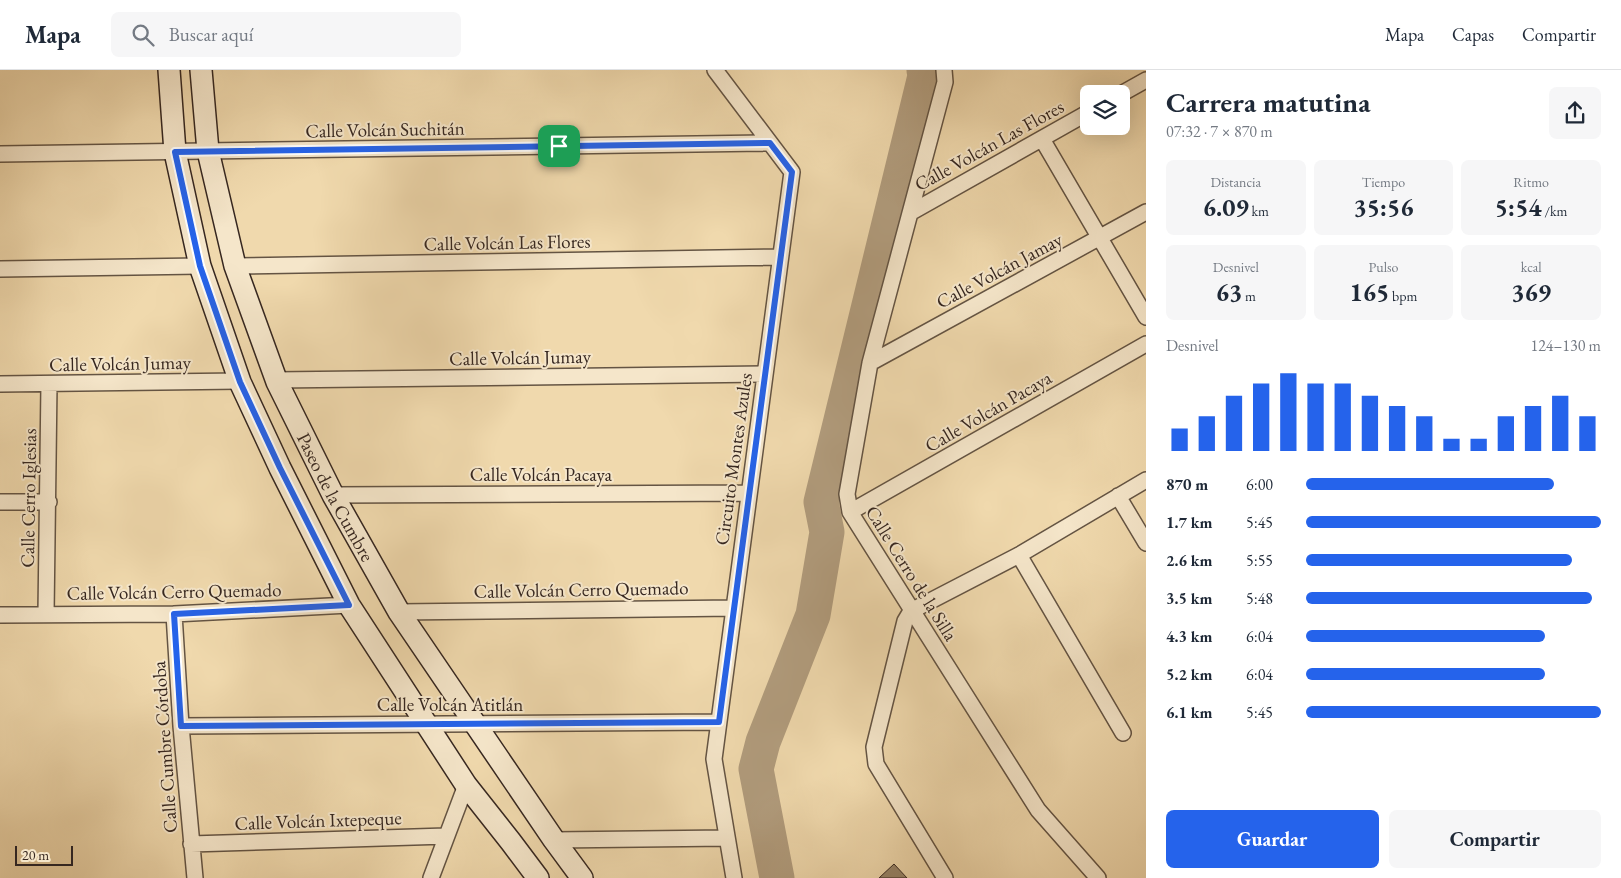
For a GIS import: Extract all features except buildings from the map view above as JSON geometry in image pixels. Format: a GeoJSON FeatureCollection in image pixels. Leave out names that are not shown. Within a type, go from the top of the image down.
{"type":"FeatureCollection","features":[{"type":"Feature","properties":{"kind":"street","name":"Paseo de la Cumbre"},"geometry":{"type":"LineString","coordinates":[[169,70],[175,152],[200,266],[240,381],[280,468],[349,605],[466,785],[538,878]]}},
{"type":"Feature","properties":{"kind":"street","name":"Paseo de la Cumbre"},"geometry":{"type":"LineString","coordinates":[[201,70],[208,151],[235,266],[276,380],[333,495],[399,612],[554,840],[582,878]]}},
{"type":"Feature","properties":{"kind":"street","name":"Circuito Montes Azules"},"geometry":{"type":"LineString","coordinates":[[715,70],[792,172],[714,759],[734,878]]}},
{"type":"Feature","properties":{"kind":"street","name":"Calle Cerro de la Silla"},"geometry":{"type":"LineString","coordinates":[[944,70],[945,82],[870,363],[846,494],[850,512],[1038,810],[1098,878]]}},
{"type":"Feature","properties":{"kind":"street"},"geometry":{"type":"LineString","coordinates":[[1130,89],[1146,80]]}},
{"type":"Feature","properties":{"kind":"street","name":"Calle Volcán Las Flores"},"geometry":{"type":"LineString","coordinates":[[910,213],[1080,117]]}},
{"type":"Feature","properties":{"kind":"street"},"geometry":{"type":"LineString","coordinates":[[1042,139],[1146,317]]}},
{"type":"Feature","properties":{"kind":"street","name":"Calle Volcán Suchitán"},"geometry":{"type":"LineString","coordinates":[[0,154],[770,143]]}},
{"type":"Feature","properties":{"kind":"street","name":"Calle Volcán Jamay"},"geometry":{"type":"LineString","coordinates":[[870,363],[1146,212]]}},
{"type":"Feature","properties":{"kind":"street","name":"Calle Volcán Las Flores"},"geometry":{"type":"LineString","coordinates":[[235,266],[780,257]]}},
{"type":"Feature","properties":{"kind":"street"},"geometry":{"type":"LineString","coordinates":[[0,269],[200,266]]}},
{"type":"Feature","properties":{"kind":"street","name":"Calle Volcán Pacaya"},"geometry":{"type":"LineString","coordinates":[[850,512],[1146,344]]}},
{"type":"Feature","properties":{"kind":"street","name":"Calle Volcán Jumay"},"geometry":{"type":"LineString","coordinates":[[276,380],[765,374]]}},
{"type":"Feature","properties":{"kind":"street","name":"Calle Volcán Jumay"},"geometry":{"type":"LineString","coordinates":[[0,384],[240,381]]}},
{"type":"Feature","properties":{"kind":"street","name":"Calle Cerro Iglesias"},"geometry":{"type":"LineString","coordinates":[[46,614],[49,384]]}},
{"type":"Feature","properties":{"kind":"street"},"geometry":{"type":"LineString","coordinates":[[945,878],[876,764],[874,747],[905,621],[911,611],[1019,555],[1146,480]]}},
{"type":"Feature","properties":{"kind":"street","name":"Calle Volcán Pacaya"},"geometry":{"type":"LineString","coordinates":[[333,495],[749,493]]}},
{"type":"Feature","properties":{"kind":"street"},"geometry":{"type":"LineString","coordinates":[[1118,496],[1146,543]]}},
{"type":"Feature","properties":{"kind":"street"},"geometry":{"type":"LineString","coordinates":[[0,502],[48,502]]}},
{"type":"Feature","properties":{"kind":"street"},"geometry":{"type":"LineString","coordinates":[[1019,555],[1123,733]]}},
{"type":"Feature","properties":{"kind":"street","name":"Calle Volcán Cerro Quemado"},"geometry":{"type":"LineString","coordinates":[[0,615],[174,614],[349,605]]}},
{"type":"Feature","properties":{"kind":"street","name":"Calle Volcán Cerro Quemado"},"geometry":{"type":"LineString","coordinates":[[399,612],[734,608]]}},
{"type":"Feature","properties":{"kind":"street","name":"Calle Cumbre Córdoba"},"geometry":{"type":"LineString","coordinates":[[174,614],[181,726],[195,878]]}},
{"type":"Feature","properties":{"kind":"street","name":"Calle Volcán Atitlán"},"geometry":{"type":"LineString","coordinates":[[181,726],[719,722]]}},
{"type":"Feature","properties":{"kind":"street"},"geometry":{"type":"LineString","coordinates":[[431,878],[466,785]]}},
{"type":"Feature","properties":{"kind":"street","name":"Calle Volcán Ixtepeque"},"geometry":{"type":"LineString","coordinates":[[191,844],[446,836]]}},
{"type":"Feature","properties":{"kind":"street"},"geometry":{"type":"LineString","coordinates":[[554,840],[727,838]]}},
{"type":"Feature","properties":{"kind":"waterway"},"geometry":{"type":"LineString","coordinates":[[777,878],[756,769],[763,742],[813,615],[827,532],[821,502],[925,76],[924,70]]}},
{"type":"Feature","properties":{"kind":"route"},"geometry":{"type":"LineString","coordinates":[[770,143],[792,172],[719,722],[181,726],[174,614],[349,605],[280,468],[240,382],[200,266],[175,152],[559,146],[770,143]]}}]}
